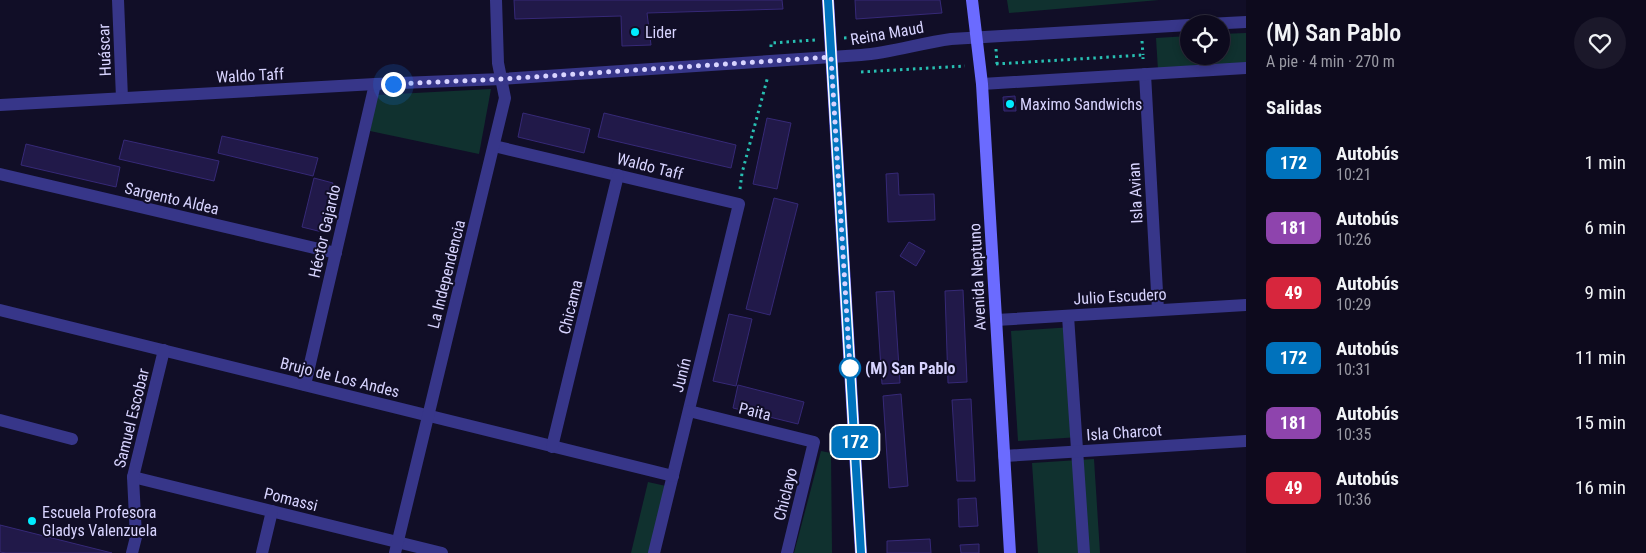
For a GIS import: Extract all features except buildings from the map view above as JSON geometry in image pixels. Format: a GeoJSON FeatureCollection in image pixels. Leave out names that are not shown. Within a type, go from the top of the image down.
{"type":"FeatureCollection","features":[{"type":"Feature","properties":{"kind":"main road"},"geometry":{"type":"LineString","coordinates":[[828,0],[861,553]]}},
{"type":"Feature","properties":{"kind":"main road","name":"Avenida Neptuno"},"geometry":{"type":"LineString","coordinates":[[972,0],[982,84],[1010,553]]}},
{"type":"Feature","properties":{"kind":"street","name":"Huáscar"},"geometry":{"type":"LineString","coordinates":[[118,0],[122,98]]}},
{"type":"Feature","properties":{"kind":"street","name":"La Independencia"},"geometry":{"type":"LineString","coordinates":[[396,548],[505,98],[498,63],[496,0]]}},
{"type":"Feature","properties":{"kind":"street"},"geometry":{"type":"LineString","coordinates":[[1230,23],[1246,22]]}},
{"type":"Feature","properties":{"kind":"street","name":"Reina Maud"},"geometry":{"type":"LineString","coordinates":[[502,79],[878,54],[932,41],[1180,26]]}},
{"type":"Feature","properties":{"kind":"street"},"geometry":{"type":"LineString","coordinates":[[982,84],[1246,68]]}},
{"type":"Feature","properties":{"kind":"street","name":"Isla Avian"},"geometry":{"type":"LineString","coordinates":[[1145,74],[1158,310]]}},
{"type":"Feature","properties":{"kind":"street","name":"Waldo Taff"},"geometry":{"type":"LineString","coordinates":[[0,105],[375,84],[502,79]]}},
{"type":"Feature","properties":{"kind":"street","name":"Héctor Gajardo"},"geometry":{"type":"LineString","coordinates":[[305,385],[375,84]]}},
{"type":"Feature","properties":{"kind":"street","name":"Waldo Taff"},"geometry":{"type":"LineString","coordinates":[[494,146],[739,204]]}},
{"type":"Feature","properties":{"kind":"street","name":"Sargento Aldea"},"geometry":{"type":"LineString","coordinates":[[0,174],[336,253]]}},
{"type":"Feature","properties":{"kind":"street","name":"Chicama"},"geometry":{"type":"LineString","coordinates":[[552,447],[618,175]]}},
{"type":"Feature","properties":{"kind":"street","name":"Junín"},"geometry":{"type":"LineString","coordinates":[[654,553],[739,204]]}},
{"type":"Feature","properties":{"kind":"street","name":"Julio Escudero"},"geometry":{"type":"LineString","coordinates":[[996,320],[1246,305]]}},
{"type":"Feature","properties":{"kind":"street","name":"Brujo de Los Andes"},"geometry":{"type":"LineString","coordinates":[[0,310],[673,476]]}},
{"type":"Feature","properties":{"kind":"street"},"geometry":{"type":"LineString","coordinates":[[1068,316],[1084,553]]}},
{"type":"Feature","properties":{"kind":"street","name":"Samuel Escobar"},"geometry":{"type":"LineString","coordinates":[[132,553],[136,537],[133,477],[164,350]]}},
{"type":"Feature","properties":{"kind":"street","name":"Paita"},"geometry":{"type":"LineString","coordinates":[[688,411],[814,442]]}},
{"type":"Feature","properties":{"kind":"street"},"geometry":{"type":"LineString","coordinates":[[0,420],[72,438]]}},
{"type":"Feature","properties":{"kind":"street","name":"Isla Charcot"},"geometry":{"type":"LineString","coordinates":[[1004,456],[1246,441]]}},
{"type":"Feature","properties":{"kind":"street","name":"Chiclayo"},"geometry":{"type":"LineString","coordinates":[[787,553],[814,442]]}},
{"type":"Feature","properties":{"kind":"street","name":"Pomassi"},"geometry":{"type":"LineString","coordinates":[[133,477],[272,511],[396,548],[442,553]]}},
{"type":"Feature","properties":{"kind":"street"},"geometry":{"type":"LineString","coordinates":[[262,553],[272,511]]}},
{"type":"Feature","properties":{"kind":"path"},"geometry":{"type":"LineString","coordinates":[[739,204],[742,173],[772,61],[771,43],[830,39]]}},
{"type":"Feature","properties":{"kind":"green space"},"geometry":{"type":"Polygon","coordinates":[[[1007,0],[1159,0],[1009,13],[1007,0]]]}},
{"type":"Feature","properties":{"kind":"green space"},"geometry":{"type":"Polygon","coordinates":[[[1246,33],[1246,64],[1158,70],[1156,38],[1180,37],[1180,65],[1230,65],[1230,34],[1246,33]]]}},
{"type":"Feature","properties":{"kind":"green space"},"geometry":{"type":"Polygon","coordinates":[[[491,89],[479,154],[370,131],[377,95],[491,89]]]}},
{"type":"Feature","properties":{"kind":"green space"},"geometry":{"type":"Polygon","coordinates":[[[1073,327],[1080,437],[1018,441],[1011,331],[1073,327]]]}},
{"type":"Feature","properties":{"kind":"green space"},"geometry":{"type":"Polygon","coordinates":[[[821,451],[831,453],[832,553],[794,553],[821,451]]]}},
{"type":"Feature","properties":{"kind":"green space"},"geometry":{"type":"Polygon","coordinates":[[[1094,459],[1100,553],[1038,553],[1032,463],[1094,459]]]}},
{"type":"Feature","properties":{"kind":"green space"},"geometry":{"type":"Polygon","coordinates":[[[648,482],[666,486],[649,553],[631,553],[648,482]]]}},
{"type":"Feature","properties":{"kind":"bus line","name":"172"},"geometry":{"type":"LineString","coordinates":[[828,0],[861,553]]}},
{"type":"Feature","properties":{"kind":"place","name":"Lider"},"geometry":{"type":"Point","coordinates":[635,32]}},
{"type":"Feature","properties":{"kind":"place","name":"Maximo Sandwichs"},"geometry":{"type":"Point","coordinates":[1010,104]}},
{"type":"Feature","properties":{"kind":"place","name":"(M) San Pablo"},"geometry":{"type":"Point","coordinates":[850,368]}},
{"type":"Feature","properties":{"kind":"place","name":"Escuela Profesora Gladys Valenzuela"},"geometry":{"type":"Point","coordinates":[32,521]}},
{"type":"Feature","properties":{"kind":"route"},"geometry":{"type":"LineString","coordinates":[[393,84],[502,79],[831,57],[850,368]]}}]}
